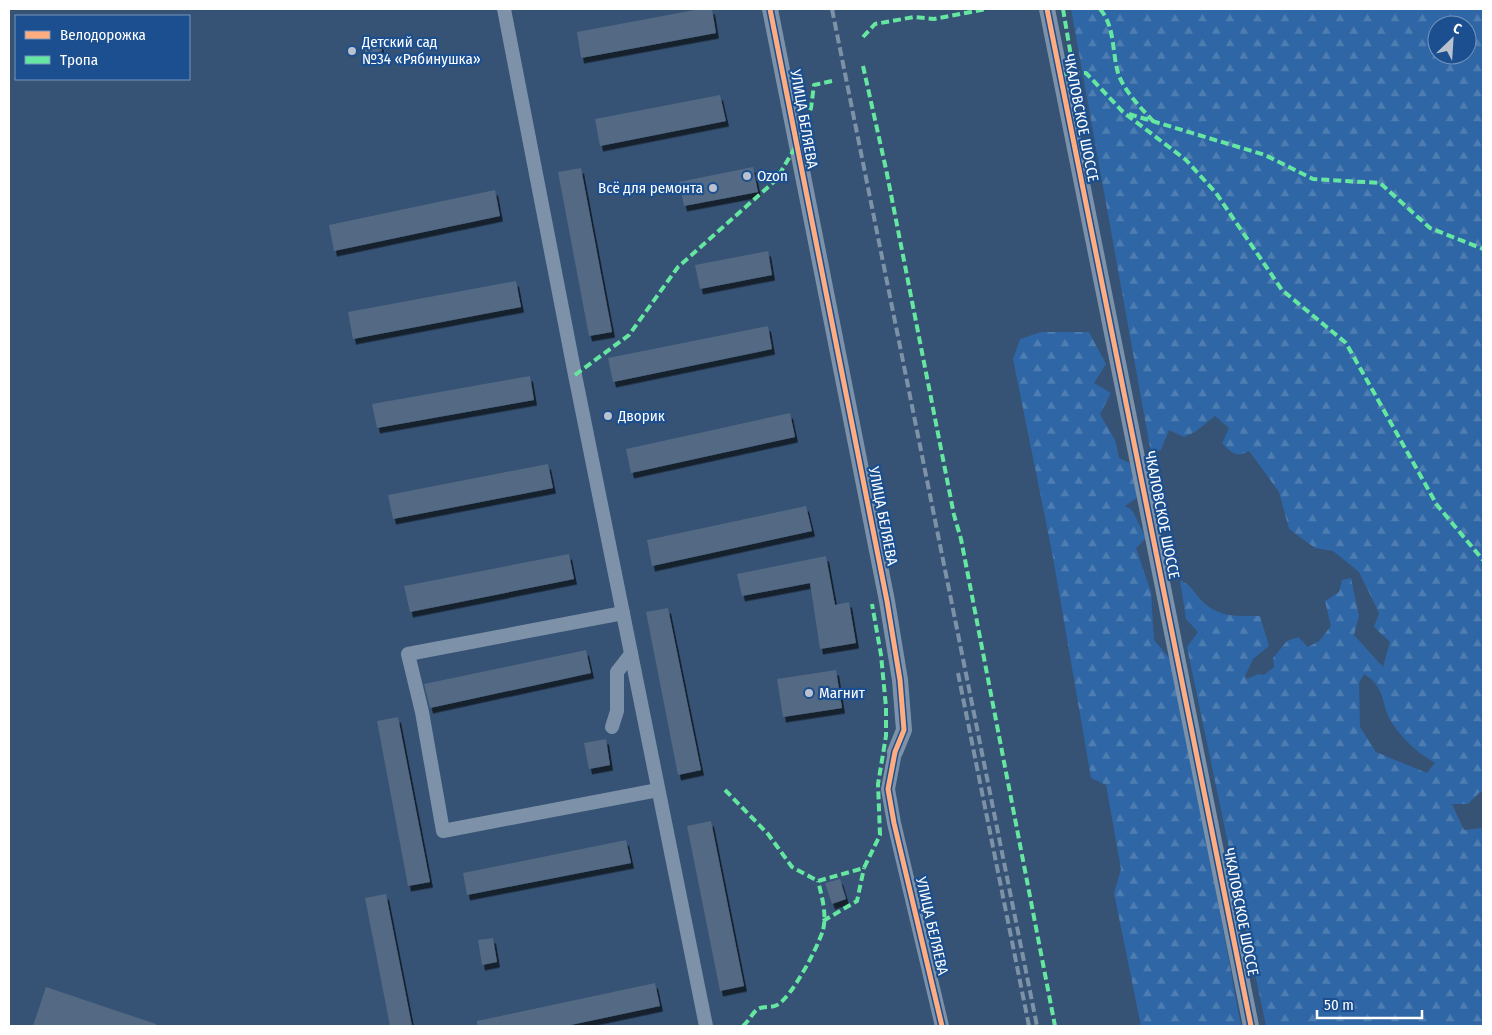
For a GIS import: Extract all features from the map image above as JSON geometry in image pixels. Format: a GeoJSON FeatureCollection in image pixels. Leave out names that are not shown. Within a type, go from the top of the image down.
{"type":"FeatureCollection","features":[{"type":"Feature","properties":{"kind":"street"},"geometry":{"type":"LineString","coordinates":[[504,9],[706,1026]]}},
{"type":"Feature","properties":{"kind":"street","name":"УЛИЦА БЕЛЯЕВА"},"geometry":{"type":"LineString","coordinates":[[770,9],[887,602],[900,680],[904,730],[895,752],[888,789],[894,823],[942,1026]]}},
{"type":"Feature","properties":{"kind":"street","name":"ЧКАЛОВСКОЕ ШОССЕ"},"geometry":{"type":"LineString","coordinates":[[1047,9],[1251,1026]]}},
{"type":"Feature","properties":{"kind":"street"},"geometry":{"type":"LineString","coordinates":[[623,613],[408,654],[422,712],[443,831],[658,790]]}},
{"type":"Feature","properties":{"kind":"street"},"geometry":{"type":"LineString","coordinates":[[612,727],[616,710],[617,672],[631,654]]}},
{"type":"Feature","properties":{"kind":"green space"},"geometry":{"type":"Polygon","coordinates":[[[1071,9],[1483,9],[1483,795],[1481,791],[1468,804],[1452,804],[1464,830],[1483,828],[1483,1026],[1266,1026],[1187,647],[1198,632],[1186,619],[1180,580],[1188,585],[1208,607],[1215,611],[1229,615],[1260,616],[1269,646],[1253,659],[1245,676],[1247,679],[1258,674],[1264,675],[1274,667],[1273,658],[1287,641],[1298,637],[1308,647],[1319,641],[1331,626],[1325,601],[1339,592],[1342,580],[1351,578],[1359,616],[1354,635],[1383,667],[1390,642],[1374,627],[1379,613],[1359,572],[1333,551],[1315,548],[1289,529],[1279,492],[1249,451],[1237,454],[1222,443],[1229,428],[1215,416],[1195,432],[1184,437],[1169,430],[1161,450],[1151,453],[1071,9]],[[1364,674],[1359,683],[1360,727],[1376,752],[1427,773],[1435,763],[1411,746],[1396,729],[1388,716],[1380,691],[1371,679],[1364,674]]]}},
{"type":"Feature","properties":{"kind":"green space"},"geometry":{"type":"Polygon","coordinates":[[[1041,332],[1089,332],[1106,364],[1094,383],[1111,393],[1100,414],[1115,440],[1119,458],[1131,464],[1138,497],[1125,506],[1132,510],[1146,538],[1136,548],[1151,592],[1154,640],[1170,659],[1192,761],[1241,1026],[1141,1026],[1114,893],[1121,869],[1106,785],[1091,778],[1052,552],[1013,359],[1020,339],[1041,332]]]}},
{"type":"Feature","properties":{"kind":"building"},"geometry":{"type":"Polygon","coordinates":[[[700,9],[712,9],[716,33],[581,58],[577,32],[700,9]]]}},
{"type":"Feature","properties":{"kind":"building"},"geometry":{"type":"Polygon","coordinates":[[[379,38],[382,51],[366,55],[363,42],[379,38]]]}},
{"type":"Feature","properties":{"kind":"building"},"geometry":{"type":"Polygon","coordinates":[[[720,95],[726,121],[600,146],[595,119],[720,95]]]}},
{"type":"Feature","properties":{"kind":"building"},"geometry":{"type":"Polygon","coordinates":[[[753,167],[758,192],[684,206],[679,182],[753,167]]]}},
{"type":"Feature","properties":{"kind":"building"},"geometry":{"type":"Polygon","coordinates":[[[581,168],[612,332],[589,336],[558,172],[581,168]]]}},
{"type":"Feature","properties":{"kind":"building"},"geometry":{"type":"Polygon","coordinates":[[[495,190],[500,216],[334,251],[329,225],[495,190]]]}},
{"type":"Feature","properties":{"kind":"building"},"geometry":{"type":"Polygon","coordinates":[[[768,251],[772,275],[700,289],[695,265],[768,251]]]}},
{"type":"Feature","properties":{"kind":"building"},"geometry":{"type":"Polygon","coordinates":[[[516,281],[521,307],[353,339],[348,312],[516,281]]]}},
{"type":"Feature","properties":{"kind":"building"},"geometry":{"type":"Polygon","coordinates":[[[768,326],[772,349],[613,382],[608,358],[768,326]]]}},
{"type":"Feature","properties":{"kind":"building"},"geometry":{"type":"Polygon","coordinates":[[[530,376],[534,400],[377,428],[372,404],[530,376]]]}},
{"type":"Feature","properties":{"kind":"building"},"geometry":{"type":"Polygon","coordinates":[[[790,413],[795,437],[631,473],[626,449],[790,413]]]}},
{"type":"Feature","properties":{"kind":"building"},"geometry":{"type":"Polygon","coordinates":[[[548,464],[553,488],[393,519],[388,495],[548,464]]]}},
{"type":"Feature","properties":{"kind":"building"},"geometry":{"type":"Polygon","coordinates":[[[806,506],[812,531],[652,566],[647,540],[806,506]]]}},
{"type":"Feature","properties":{"kind":"building"},"geometry":{"type":"Polygon","coordinates":[[[569,554],[574,579],[410,612],[404,586],[569,554]]]}},
{"type":"Feature","properties":{"kind":"building"},"geometry":{"type":"Polygon","coordinates":[[[826,556],[835,605],[849,602],[856,643],[820,649],[810,583],[742,596],[737,574],[826,556]]]}},
{"type":"Feature","properties":{"kind":"building"},"geometry":{"type":"Polygon","coordinates":[[[668,608],[701,770],[678,775],[646,612],[668,608]]]}},
{"type":"Feature","properties":{"kind":"building"},"geometry":{"type":"Polygon","coordinates":[[[586,650],[591,673],[430,708],[424,684],[586,650]]]}},
{"type":"Feature","properties":{"kind":"building","name":"Магнит"},"geometry":{"type":"Polygon","coordinates":[[[836,670],[842,708],[783,717],[777,679],[836,670]]]}},
{"type":"Feature","properties":{"kind":"building"},"geometry":{"type":"Polygon","coordinates":[[[398,717],[430,882],[408,886],[377,721],[398,717]]]}},
{"type":"Feature","properties":{"kind":"building"},"geometry":{"type":"Polygon","coordinates":[[[606,739],[610,765],[589,769],[584,743],[606,739]]]}},
{"type":"Feature","properties":{"kind":"building"},"geometry":{"type":"Polygon","coordinates":[[[711,821],[744,986],[720,991],[687,826],[711,821]]]}},
{"type":"Feature","properties":{"kind":"building"},"geometry":{"type":"Polygon","coordinates":[[[626,840],[631,863],[467,895],[463,873],[626,840]]]}},
{"type":"Feature","properties":{"kind":"building"},"geometry":{"type":"Polygon","coordinates":[[[840,879],[846,899],[832,904],[825,883],[840,879]]]}},
{"type":"Feature","properties":{"kind":"building"},"geometry":{"type":"Polygon","coordinates":[[[386,894],[412,1026],[390,1026],[365,898],[386,894]]]}},
{"type":"Feature","properties":{"kind":"building"},"geometry":{"type":"Polygon","coordinates":[[[493,938],[497,962],[482,965],[478,940],[493,938]]]}},
{"type":"Feature","properties":{"kind":"building"},"geometry":{"type":"Polygon","coordinates":[[[655,983],[660,1006],[566,1026],[477,1026],[477,1021],[655,983]]]}},
{"type":"Feature","properties":{"kind":"building"},"geometry":{"type":"Polygon","coordinates":[[[46,987],[156,1024],[156,1026],[33,1026],[46,987]]]}},
{"type":"Feature","properties":{"kind":"railway"},"geometry":{"type":"LineString","coordinates":[[832,9],[1037,1026]]}},
{"type":"Feature","properties":{"kind":"railway"},"geometry":{"type":"LineString","coordinates":[[958,673],[1029,1026]]}},
{"type":"Feature","properties":{"kind":"marked path"},"geometry":{"type":"LineString","coordinates":[[863,37],[875,24],[914,17],[934,19],[986,9]]}},
{"type":"Feature","properties":{"kind":"marked path"},"geometry":{"type":"LineString","coordinates":[[1063,9],[1074,74]]}},
{"type":"Feature","properties":{"kind":"marked path"},"geometry":{"type":"LineString","coordinates":[[1100,9],[1111,31],[1116,65],[1121,80],[1133,99],[1153,121]]}},
{"type":"Feature","properties":{"kind":"marked path"},"geometry":{"type":"LineString","coordinates":[[863,66],[886,169],[954,515],[961,539],[1055,1026]]}},
{"type":"Feature","properties":{"kind":"marked path"},"geometry":{"type":"LineString","coordinates":[[1060,74],[1086,73],[1123,112],[1186,160],[1216,193],[1282,290],[1346,343],[1437,505],[1483,560]]}},
{"type":"Feature","properties":{"kind":"marked path"},"geometry":{"type":"LineString","coordinates":[[575,375],[629,335],[678,267],[776,180],[796,146],[811,108],[814,85],[832,81]]}},
{"type":"Feature","properties":{"kind":"marked path"},"geometry":{"type":"LineString","coordinates":[[1129,114],[1265,155],[1313,179],[1380,183],[1430,228],[1483,249]]}},
{"type":"Feature","properties":{"kind":"marked path"},"geometry":{"type":"LineString","coordinates":[[725,790],[768,834],[792,867],[818,881],[864,868],[880,835],[878,784],[886,736],[886,707],[881,655],[872,604]]}},
{"type":"Feature","properties":{"kind":"marked path"},"geometry":{"type":"LineString","coordinates":[[823,921],[857,901],[864,868]]}},
{"type":"Feature","properties":{"kind":"marked path"},"geometry":{"type":"LineString","coordinates":[[743,1026],[758,1009],[775,1006],[783,1000],[797,982],[810,959],[824,924],[824,906],[818,881]]}},
{"type":"Feature","properties":{"kind":"cycle path"},"geometry":{"type":"LineString","coordinates":[[770,9],[887,601],[900,680],[904,730],[895,752],[888,789],[894,823],[942,1026]]}},
{"type":"Feature","properties":{"kind":"cycle path"},"geometry":{"type":"LineString","coordinates":[[1047,9],[1251,1026]]}},
{"type":"Feature","properties":{"kind":"place","name":"Детский сад №34 «Рябинушка»"},"geometry":{"type":"Point","coordinates":[352,51]}},
{"type":"Feature","properties":{"kind":"place","name":"Ozon"},"geometry":{"type":"Point","coordinates":[747,176]}},
{"type":"Feature","properties":{"kind":"place","name":"Всё для ремонта"},"geometry":{"type":"Point","coordinates":[713,188]}},
{"type":"Feature","properties":{"kind":"place","name":"Дворик"},"geometry":{"type":"Point","coordinates":[608,416]}},
{"type":"Feature","properties":{"kind":"place","name":"Магнит"},"geometry":{"type":"Point","coordinates":[809,693]}}]}
